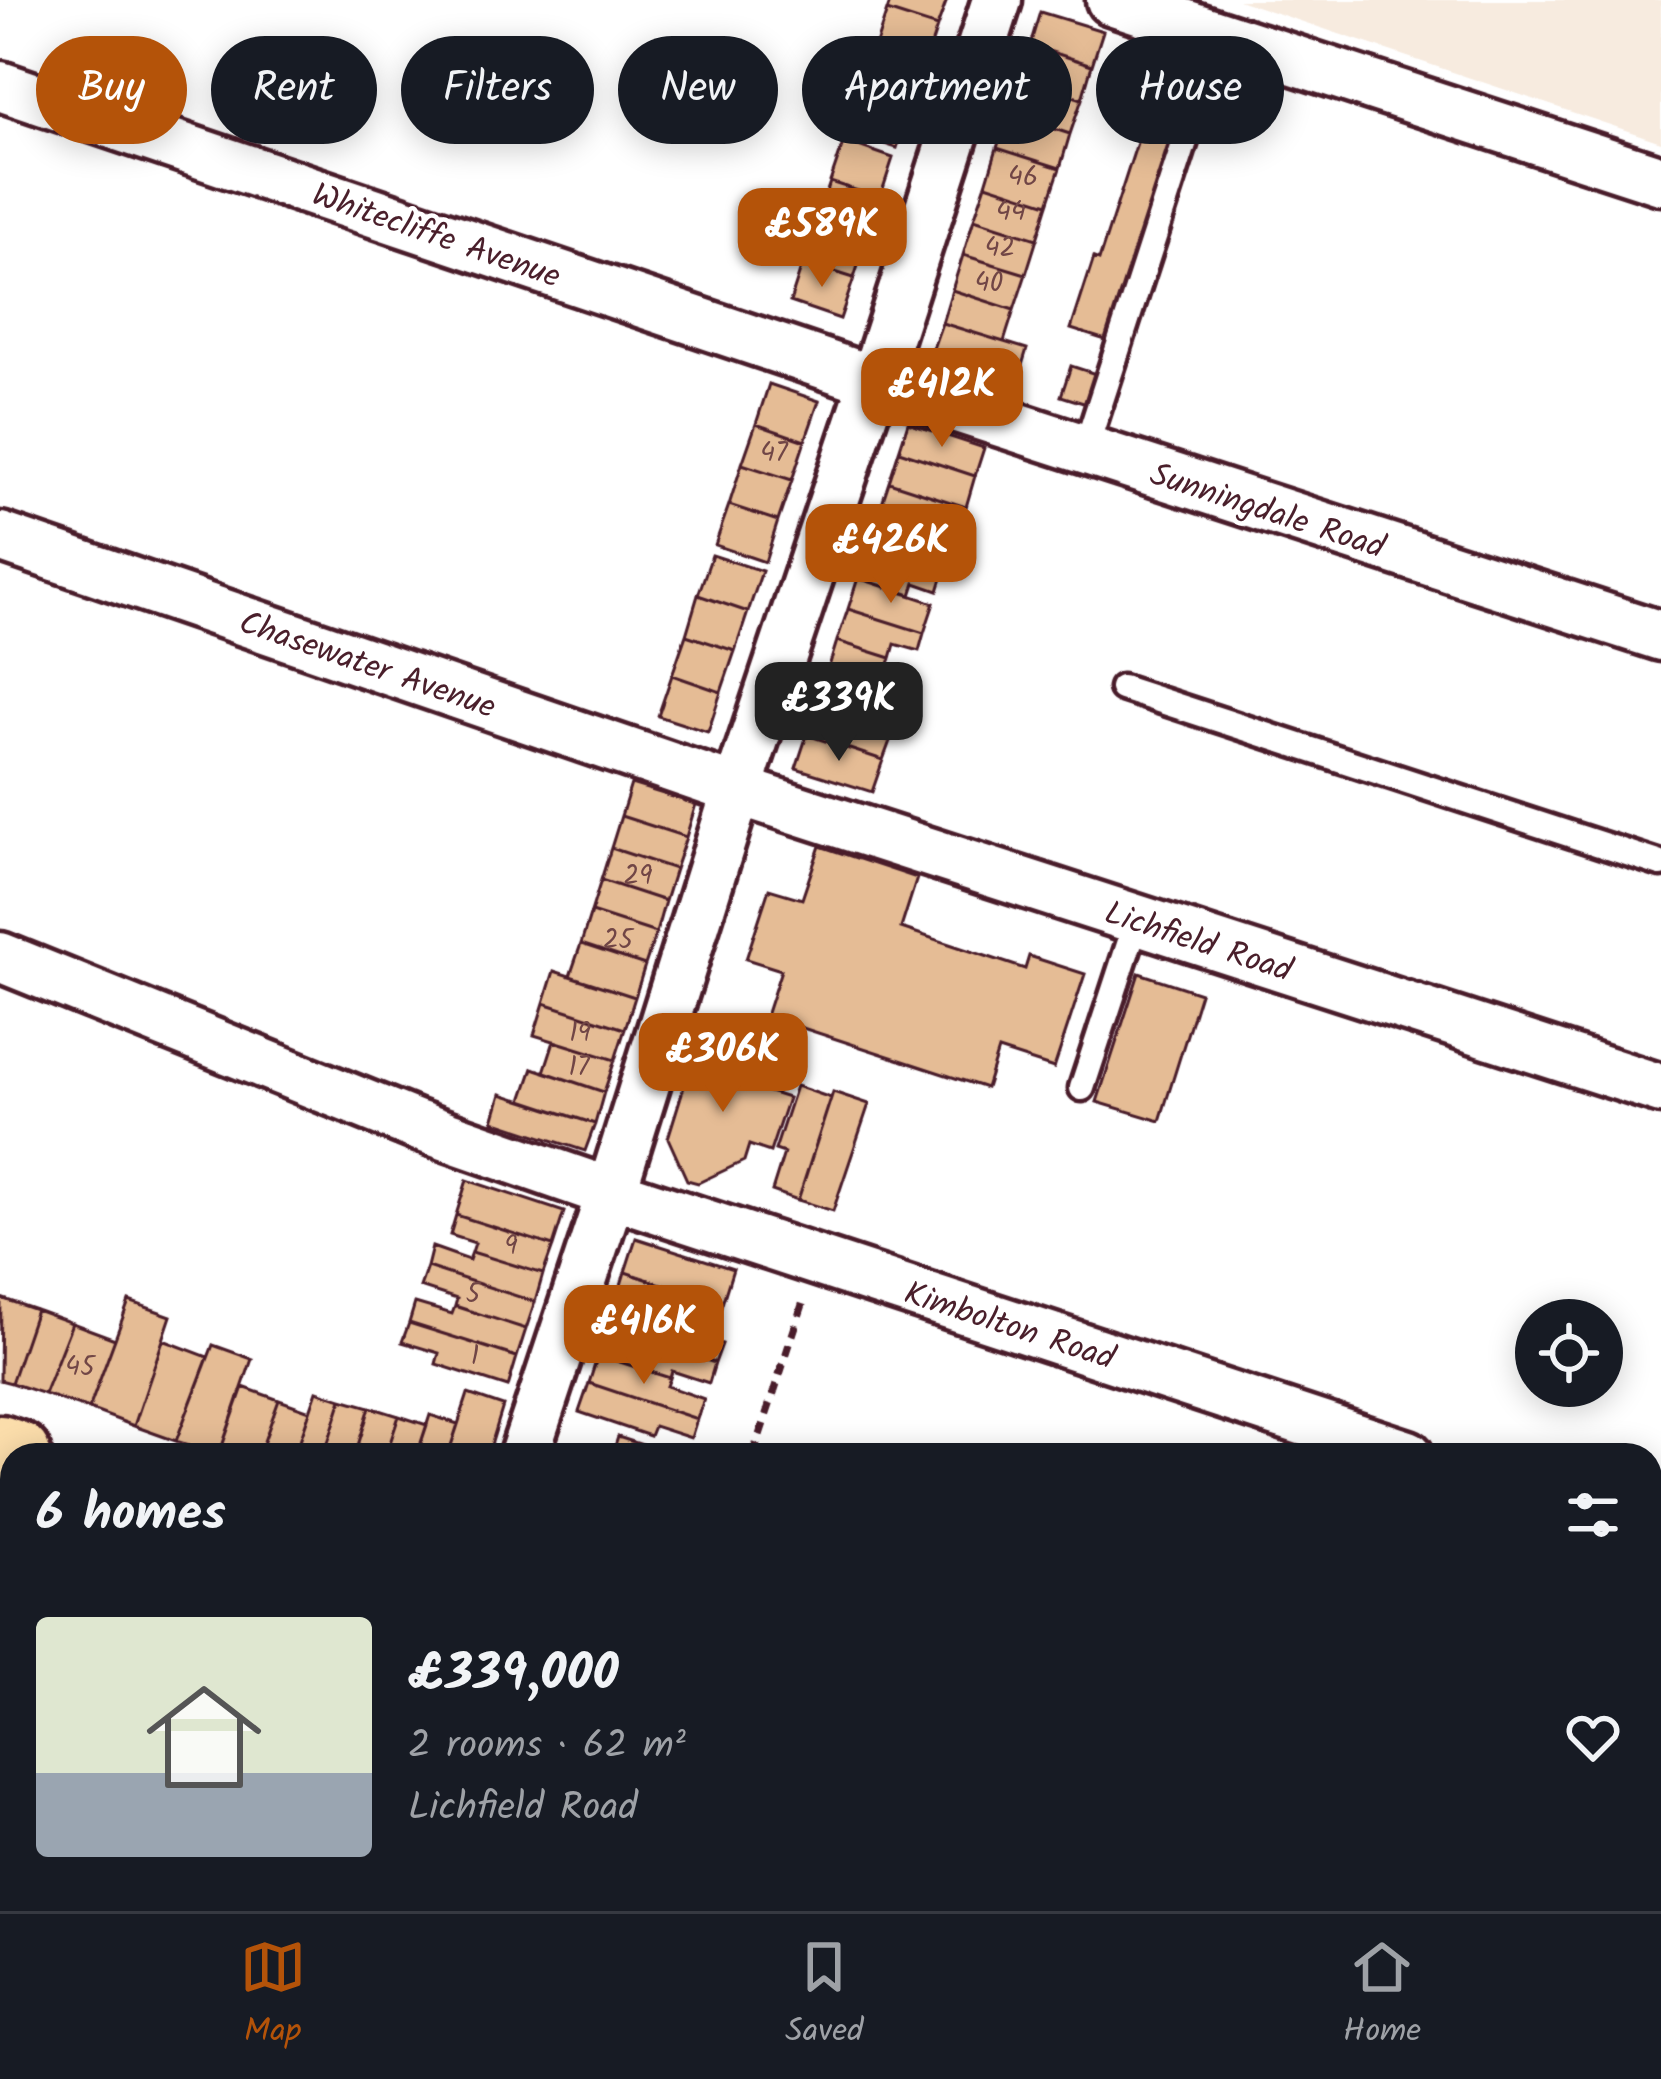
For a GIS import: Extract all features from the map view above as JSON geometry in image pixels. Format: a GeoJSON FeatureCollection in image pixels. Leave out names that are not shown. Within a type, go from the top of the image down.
{"type":"FeatureCollection","features":[{"type":"Feature","properties":{"kind":"street"},"geometry":{"type":"LineString","coordinates":[[528,1443],[736,790],[997,0]]}},
{"type":"Feature","properties":{"kind":"street"},"geometry":{"type":"LineString","coordinates":[[1111,0],[1219,36]]}},
{"type":"Feature","properties":{"kind":"street"},"geometry":{"type":"LineString","coordinates":[[1284,57],[1661,180]]}},
{"type":"Feature","properties":{"kind":"street","name":"Whitecliffe Avenue"},"geometry":{"type":"LineString","coordinates":[[0,86],[874,382]]}},
{"type":"Feature","properties":{"kind":"street","name":"Sunningdale Road"},"geometry":{"type":"LineString","coordinates":[[874,382],[1661,636]]}},
{"type":"Feature","properties":{"kind":"street","name":"Chasewater Avenue"},"geometry":{"type":"LineString","coordinates":[[0,537],[736,790]]}},
{"type":"Feature","properties":{"kind":"street","name":"Lichfield Road"},"geometry":{"type":"LineString","coordinates":[[736,790],[1661,1090]]}},
{"type":"Feature","properties":{"kind":"street","name":"Kimbolton Road"},"geometry":{"type":"LineString","coordinates":[[0,957],[416,1124],[611,1193],[1372,1443]]}},
{"type":"Feature","properties":{"kind":"lane"},"geometry":{"type":"LineString","coordinates":[[1085,450],[1184,144]]}},
{"type":"Feature","properties":{"kind":"lane"},"geometry":{"type":"LineString","coordinates":[[1122,688],[1661,864]]}},
{"type":"Feature","properties":{"kind":"lane"},"geometry":{"type":"LineString","coordinates":[[1082,1088],[1137,920]]}},
{"type":"Feature","properties":{"kind":"path"},"geometry":{"type":"LineString","coordinates":[[757,1443],[817,1260]]}},
{"type":"Feature","properties":{"kind":"shaded area"},"geometry":{"type":"Polygon","coordinates":[[[1238,0],[1661,0],[1661,142],[1238,0]]]}},
{"type":"Feature","properties":{"kind":"building"},"geometry":{"type":"Polygon","coordinates":[[[891,0],[947,0],[937,27],[887,11],[891,0]]]}},
{"type":"Feature","properties":{"kind":"building"},"geometry":{"type":"Polygon","coordinates":[[[887,11],[937,27],[934,36],[879,36],[887,11]]]}},
{"type":"Feature","properties":{"kind":"building"},"geometry":{"type":"Polygon","coordinates":[[[1040,12],[1103,31],[1096,36],[1092,65],[1072,59],[1072,36],[1033,36],[1040,12]]]}},
{"type":"Feature","properties":{"kind":"building"},"geometry":{"type":"Polygon","coordinates":[[[1072,59],[1092,65],[1082,99],[1072,96],[1072,59]]]}},
{"type":"Feature","properties":{"kind":"building"},"geometry":{"type":"Polygon","coordinates":[[[1072,96],[1082,99],[1072,128],[1072,96]]]}},
{"type":"Feature","properties":{"kind":"building"},"geometry":{"type":"Polygon","coordinates":[[[843,144],[893,158],[880,198],[830,182],[843,144]]]}},
{"type":"Feature","properties":{"kind":"building"},"geometry":{"type":"Polygon","coordinates":[[[998,144],[1067,144],[1060,168],[997,148],[998,144]]]}},
{"type":"Feature","properties":{"kind":"building"},"geometry":{"type":"Polygon","coordinates":[[[1137,144],[1173,144],[1109,341],[1071,329],[1094,258],[1099,260],[1137,144]]]}},
{"type":"Feature","properties":{"kind":"building"},"geometry":{"type":"Polygon","coordinates":[[[997,148],[1060,168],[1048,204],[986,184],[997,148]]]}},
{"type":"Feature","properties":{"kind":"building"},"geometry":{"type":"Polygon","coordinates":[[[830,182],[880,198],[867,238],[817,221],[830,182]]]}},
{"type":"Feature","properties":{"kind":"building"},"geometry":{"type":"Polygon","coordinates":[[[986,184],[1048,204],[1037,239],[974,219],[986,184]]]}},
{"type":"Feature","properties":{"kind":"building"},"geometry":{"type":"Polygon","coordinates":[[[974,219],[1037,239],[1026,274],[963,255],[974,219]]]}},
{"type":"Feature","properties":{"kind":"building"},"geometry":{"type":"Polygon","coordinates":[[[817,221],[867,238],[854,278],[803,262],[817,221]]]}},
{"type":"Feature","properties":{"kind":"building"},"geometry":{"type":"Polygon","coordinates":[[[963,255],[1026,274],[1014,310],[952,290],[963,255]]]}},
{"type":"Feature","properties":{"kind":"building"},"geometry":{"type":"Polygon","coordinates":[[[803,262],[854,278],[840,319],[790,302],[803,262]]]}},
{"type":"Feature","properties":{"kind":"building"},"geometry":{"type":"Polygon","coordinates":[[[952,290],[1014,310],[1004,342],[942,323],[952,290]]]}},
{"type":"Feature","properties":{"kind":"building"},"geometry":{"type":"Polygon","coordinates":[[[942,323],[1027,349],[1017,382],[931,354],[942,323]]]}},
{"type":"Feature","properties":{"kind":"building"},"geometry":{"type":"Polygon","coordinates":[[[1071,366],[1099,375],[1090,405],[1061,396],[1071,366]]]}},
{"type":"Feature","properties":{"kind":"building"},"geometry":{"type":"Polygon","coordinates":[[[769,384],[819,401],[805,441],[756,424],[769,384]]]}},
{"type":"Feature","properties":{"kind":"building"},"geometry":{"type":"Polygon","coordinates":[[[908,423],[984,448],[975,476],[899,451],[908,423]]]}},
{"type":"Feature","properties":{"kind":"building"},"geometry":{"type":"Polygon","coordinates":[[[756,424],[805,441],[792,480],[742,464],[756,424]]]}},
{"type":"Feature","properties":{"kind":"building"},"geometry":{"type":"Polygon","coordinates":[[[899,451],[975,476],[966,507],[889,482],[899,451]]]}},
{"type":"Feature","properties":{"kind":"building"},"geometry":{"type":"Polygon","coordinates":[[[742,464],[792,480],[778,521],[729,505],[742,464]]]}},
{"type":"Feature","properties":{"kind":"building"},"geometry":{"type":"Polygon","coordinates":[[[889,482],[966,507],[959,525],[936,518],[931,532],[878,515],[889,482]]]}},
{"type":"Feature","properties":{"kind":"building"},"geometry":{"type":"Polygon","coordinates":[[[729,505],[778,521],[765,562],[715,545],[729,505]]]}},
{"type":"Feature","properties":{"kind":"building"},"geometry":{"type":"Polygon","coordinates":[[[878,515],[931,532],[927,546],[950,554],[944,572],[868,547],[878,515]]]}},
{"type":"Feature","properties":{"kind":"building"},"geometry":{"type":"Polygon","coordinates":[[[868,547],[944,572],[938,591],[915,583],[911,595],[858,578],[868,547]]]}},
{"type":"Feature","properties":{"kind":"building"},"geometry":{"type":"Polygon","coordinates":[[[712,555],[762,571],[748,612],[698,595],[712,555]]]}},
{"type":"Feature","properties":{"kind":"building"},"geometry":{"type":"Polygon","coordinates":[[[858,578],[934,603],[924,633],[848,609],[858,578]]]}},
{"type":"Feature","properties":{"kind":"building"},"geometry":{"type":"Polygon","coordinates":[[[698,595],[748,612],[735,651],[686,635],[698,595]]]}},
{"type":"Feature","properties":{"kind":"building"},"geometry":{"type":"Polygon","coordinates":[[[848,609],[924,633],[919,651],[895,644],[891,658],[837,641],[848,609]]]}},
{"type":"Feature","properties":{"kind":"building"},"geometry":{"type":"Polygon","coordinates":[[[686,635],[735,651],[721,692],[672,675],[686,635]]]}},
{"type":"Feature","properties":{"kind":"building"},"geometry":{"type":"Polygon","coordinates":[[[837,641],[891,658],[886,672],[910,679],[903,698],[827,673],[837,641]]]}},
{"type":"Feature","properties":{"kind":"building"},"geometry":{"type":"Polygon","coordinates":[[[827,673],[903,698],[898,716],[874,708],[870,720],[818,703],[827,673]]]}},
{"type":"Feature","properties":{"kind":"building"},"geometry":{"type":"Polygon","coordinates":[[[672,675],[721,692],[708,732],[658,716],[672,675]]]}},
{"type":"Feature","properties":{"kind":"building"},"geometry":{"type":"Polygon","coordinates":[[[818,703],[870,720],[866,734],[890,741],[883,760],[807,735],[818,703]]]}},
{"type":"Feature","properties":{"kind":"building"},"geometry":{"type":"Polygon","coordinates":[[[807,735],[883,760],[872,792],[796,768],[807,735]]]}},
{"type":"Feature","properties":{"kind":"building"},"geometry":{"type":"Polygon","coordinates":[[[631,784],[696,804],[686,837],[621,816],[631,784]]]}},
{"type":"Feature","properties":{"kind":"building"},"geometry":{"type":"Polygon","coordinates":[[[621,816],[686,837],[675,869],[611,848],[621,816]]]}},
{"type":"Feature","properties":{"kind":"building"},"geometry":{"type":"Polygon","coordinates":[[[820,846],[917,878],[901,928],[1025,969],[1029,956],[1085,974],[1054,1068],[998,1050],[986,1088],[766,1016],[781,970],[746,959],[769,889],[802,899],[820,846]]]}},
{"type":"Feature","properties":{"kind":"building"},"geometry":{"type":"Polygon","coordinates":[[[611,848],[675,869],[665,901],[601,880],[611,848]]]}},
{"type":"Feature","properties":{"kind":"building"},"geometry":{"type":"Polygon","coordinates":[[[601,880],[665,901],[656,933],[591,912],[601,880]]]}},
{"type":"Feature","properties":{"kind":"building"},"geometry":{"type":"Polygon","coordinates":[[[591,912],[656,933],[645,965],[581,944],[591,912]]]}},
{"type":"Feature","properties":{"kind":"building"},"geometry":{"type":"Polygon","coordinates":[[[581,944],[645,965],[635,997],[570,976],[581,944]]]}},
{"type":"Feature","properties":{"kind":"building"},"geometry":{"type":"Polygon","coordinates":[[[554,971],[635,997],[625,1029],[544,1003],[554,971]]]}},
{"type":"Feature","properties":{"kind":"building"},"geometry":{"type":"Polygon","coordinates":[[[1139,973],[1200,993],[1160,1121],[1097,1102],[1139,973]]]}},
{"type":"Feature","properties":{"kind":"building"},"geometry":{"type":"Polygon","coordinates":[[[544,1003],[625,1029],[615,1060],[534,1035],[544,1003]]]}},
{"type":"Feature","properties":{"kind":"building"},"geometry":{"type":"Polygon","coordinates":[[[554,1041],[615,1060],[604,1092],[544,1072],[554,1041]]]}},
{"type":"Feature","properties":{"kind":"building"},"geometry":{"type":"Polygon","coordinates":[[[696,1048],[773,1072],[766,1091],[788,1098],[770,1152],[749,1145],[744,1161],[698,1183],[687,1180],[668,1138],[696,1048]]]}},
{"type":"Feature","properties":{"kind":"building"},"geometry":{"type":"Polygon","coordinates":[[[533,1068],[604,1092],[595,1124],[522,1100],[533,1068]]]}},
{"type":"Feature","properties":{"kind":"building"},"geometry":{"type":"Polygon","coordinates":[[[796,1086],[831,1098],[798,1200],[772,1191],[784,1153],[775,1150],[796,1086]]]}},
{"type":"Feature","properties":{"kind":"building"},"geometry":{"type":"Polygon","coordinates":[[[833,1092],[869,1104],[833,1211],[798,1200],[833,1092]]]}},
{"type":"Feature","properties":{"kind":"building"},"geometry":{"type":"Polygon","coordinates":[[[501,1094],[595,1124],[585,1151],[493,1121],[501,1094]]]}},
{"type":"Feature","properties":{"kind":"building"},"geometry":{"type":"Polygon","coordinates":[[[467,1180],[564,1212],[553,1246],[456,1215],[467,1180]]]}},
{"type":"Feature","properties":{"kind":"building"},"geometry":{"type":"Polygon","coordinates":[[[456,1215],[553,1246],[543,1274],[472,1252],[475,1243],[450,1235],[456,1215]]]}},
{"type":"Feature","properties":{"kind":"building"},"geometry":{"type":"Polygon","coordinates":[[[636,1238],[733,1269],[722,1304],[625,1272],[636,1238]]]}},
{"type":"Feature","properties":{"kind":"building"},"geometry":{"type":"Polygon","coordinates":[[[432,1247],[469,1260],[472,1252],[543,1274],[535,1302],[427,1267],[432,1247]]]}},
{"type":"Feature","properties":{"kind":"building"},"geometry":{"type":"Polygon","coordinates":[[[427,1267],[535,1302],[526,1329],[455,1306],[457,1299],[420,1287],[427,1267]]]}},
{"type":"Feature","properties":{"kind":"building"},"geometry":{"type":"Polygon","coordinates":[[[625,1272],[722,1304],[716,1324],[690,1315],[687,1324],[616,1301],[625,1272]]]}},
{"type":"Feature","properties":{"kind":"building"},"geometry":{"type":"Polygon","coordinates":[[[1,1298],[36,1310],[11,1383],[0,1380],[1,1298]]]}},
{"type":"Feature","properties":{"kind":"building"},"geometry":{"type":"Polygon","coordinates":[[[129,1301],[171,1316],[134,1426],[89,1409],[129,1301]]]}},
{"type":"Feature","properties":{"kind":"building"},"geometry":{"type":"Polygon","coordinates":[[[616,1301],[687,1324],[685,1332],[722,1344],[715,1363],[608,1328],[616,1301]]]}},
{"type":"Feature","properties":{"kind":"building"},"geometry":{"type":"Polygon","coordinates":[[[415,1303],[452,1314],[455,1306],[526,1329],[517,1357],[409,1323],[415,1303]]]}},
{"type":"Feature","properties":{"kind":"building"},"geometry":{"type":"Polygon","coordinates":[[[36,1310],[72,1323],[44,1394],[11,1383],[36,1310]]]}},
{"type":"Feature","properties":{"kind":"building"},"geometry":{"type":"Polygon","coordinates":[[[72,1323],[115,1339],[89,1409],[44,1394],[72,1323]]]}},
{"type":"Feature","properties":{"kind":"building"},"geometry":{"type":"Polygon","coordinates":[[[409,1323],[517,1357],[508,1387],[436,1364],[439,1353],[402,1342],[409,1323]]]}},
{"type":"Feature","properties":{"kind":"building"},"geometry":{"type":"Polygon","coordinates":[[[608,1328],[715,1363],[709,1383],[672,1371],[670,1378],[598,1355],[608,1328]]]}},
{"type":"Feature","properties":{"kind":"building"},"geometry":{"type":"Polygon","coordinates":[[[163,1340],[208,1357],[176,1441],[134,1426],[163,1340]]]}},
{"type":"Feature","properties":{"kind":"building"},"geometry":{"type":"Polygon","coordinates":[[[213,1345],[252,1359],[223,1443],[176,1441],[213,1345]]]}},
{"type":"Feature","properties":{"kind":"building"},"geometry":{"type":"Polygon","coordinates":[[[598,1355],[670,1378],[667,1386],[704,1399],[697,1419],[589,1383],[598,1355]]]}},
{"type":"Feature","properties":{"kind":"building"},"geometry":{"type":"Polygon","coordinates":[[[589,1383],[697,1419],[691,1438],[654,1426],[650,1436],[579,1412],[589,1383]]]}},
{"type":"Feature","properties":{"kind":"building"},"geometry":{"type":"Polygon","coordinates":[[[243,1387],[279,1400],[263,1443],[223,1443],[243,1387]]]}},
{"type":"Feature","properties":{"kind":"building"},"geometry":{"type":"Polygon","coordinates":[[[317,1391],[342,1399],[328,1443],[299,1443],[317,1391]]]}},
{"type":"Feature","properties":{"kind":"building"},"geometry":{"type":"Polygon","coordinates":[[[468,1394],[503,1406],[492,1443],[452,1443],[468,1394]]]}},
{"type":"Feature","properties":{"kind":"building"},"geometry":{"type":"Polygon","coordinates":[[[342,1399],[370,1407],[359,1443],[328,1443],[342,1399]]]}},
{"type":"Feature","properties":{"kind":"building"},"geometry":{"type":"Polygon","coordinates":[[[279,1400],[310,1411],[299,1443],[263,1443],[279,1400]]]}},
{"type":"Feature","properties":{"kind":"building"},"geometry":{"type":"Polygon","coordinates":[[[370,1407],[399,1416],[390,1443],[359,1443],[370,1407]]]}},
{"type":"Feature","properties":{"kind":"building"},"geometry":{"type":"Polygon","coordinates":[[[430,1415],[458,1424],[452,1443],[421,1443],[430,1415]]]}},
{"type":"Feature","properties":{"kind":"building"},"geometry":{"type":"Polygon","coordinates":[[[399,1416],[427,1425],[421,1443],[390,1443],[399,1416]]]}}]}
